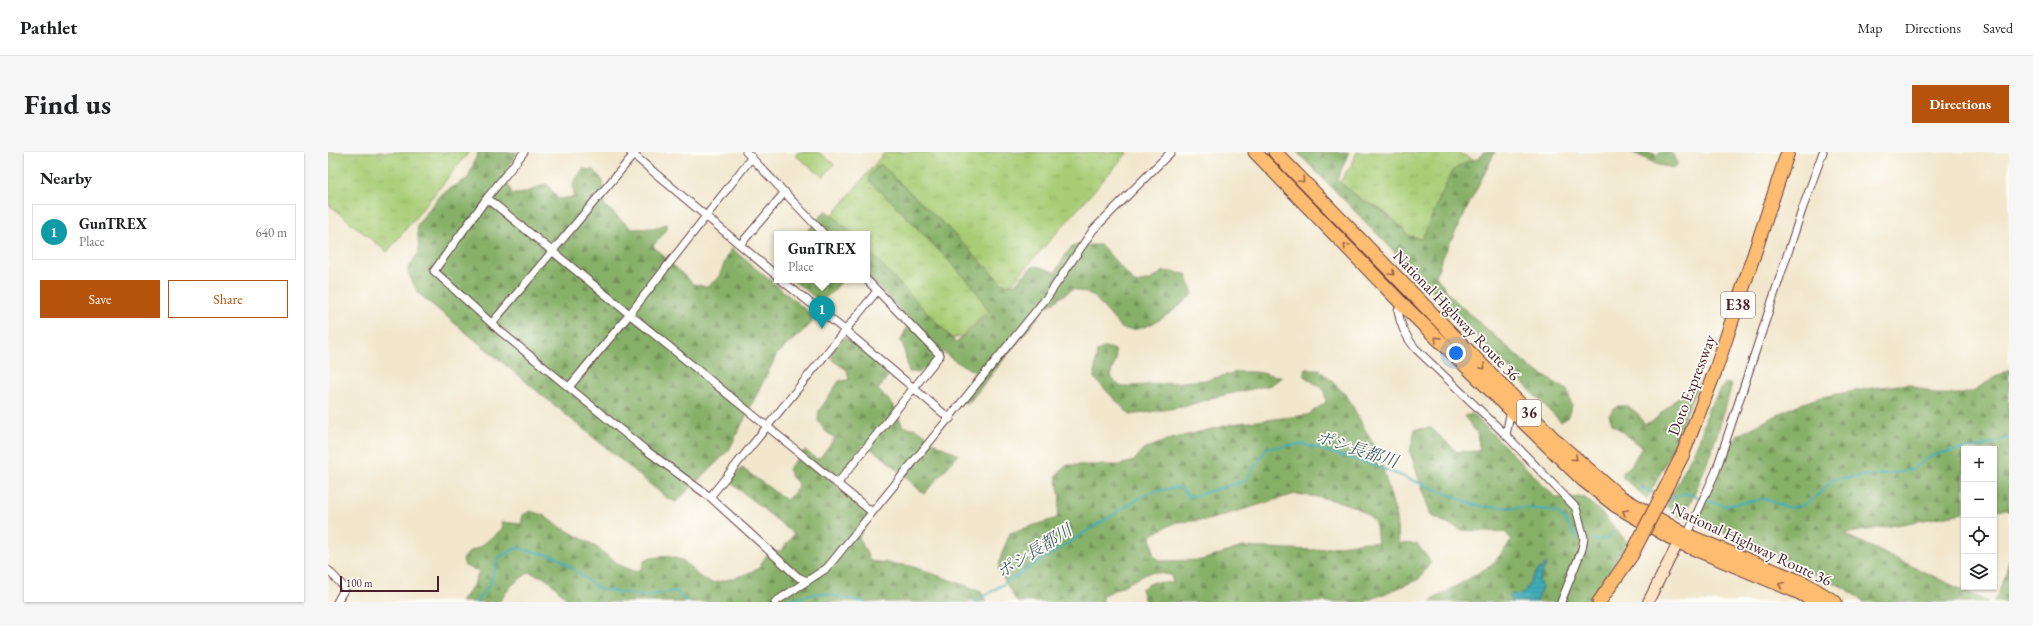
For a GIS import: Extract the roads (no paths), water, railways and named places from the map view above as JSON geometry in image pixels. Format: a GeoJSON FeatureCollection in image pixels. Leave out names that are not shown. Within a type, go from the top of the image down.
{"type":"FeatureCollection","features":[{"type":"Feature","properties":{"kind":"highway","name":"National Highway Route 36"},"geometry":{"type":"LineString","coordinates":[[1255,152],[1403,305],[1583,480],[1616,506],[1683,536],[1800,593],[1815,602]]}},
{"type":"Feature","properties":{"kind":"highway","name":"National Highway Route 36"},"geometry":{"type":"LineString","coordinates":[[1275,152],[1558,443],[1619,496],[1683,536],[1806,584],[1835,602]]}},
{"type":"Feature","properties":{"kind":"highway","name":"Doto Expressway"},"geometry":{"type":"LineString","coordinates":[[1604,602],[1631,556],[1682,456],[1716,369],[1788,152]]}},
{"type":"Feature","properties":{"kind":"highway","name":"Doto Expressway"},"geometry":{"type":"LineString","coordinates":[[1599,602],[1631,556]]}},
{"type":"Feature","properties":{"kind":"street"},"geometry":{"type":"LineString","coordinates":[[524,152],[487,198],[434,271],[466,301],[643,448],[710,497],[798,577],[808,581]]}},
{"type":"Feature","properties":{"kind":"street"},"geometry":{"type":"LineString","coordinates":[[775,602],[827,568],[950,419],[1048,296],[1093,230],[1171,152]]}},
{"type":"Feature","properties":{"kind":"street"},"geometry":{"type":"LineString","coordinates":[[1648,602],[1716,471],[1802,210],[1823,152]]}},
{"type":"Feature","properties":{"kind":"street"},"geometry":{"type":"LineString","coordinates":[[492,323],[633,153],[774,274]]}},
{"type":"Feature","properties":{"kind":"street"},"geometry":{"type":"LineString","coordinates":[[569,387],[629,315],[705,216],[749,155],[821,231]]}},
{"type":"Feature","properties":{"kind":"street"},"geometry":{"type":"LineString","coordinates":[[740,246],[784,192]]}},
{"type":"Feature","properties":{"kind":"street"},"geometry":{"type":"LineString","coordinates":[[487,198],[872,512]]}},
{"type":"Feature","properties":{"kind":"street"},"geometry":{"type":"LineString","coordinates":[[785,283],[846,331],[950,419]]}},
{"type":"Feature","properties":{"kind":"street"},"geometry":{"type":"LineString","coordinates":[[837,484],[940,355],[870,283]]}},
{"type":"Feature","properties":{"kind":"street"},"geometry":{"type":"LineString","coordinates":[[710,497],[877,291]]}},
{"type":"Feature","properties":{"kind":"street"},"geometry":{"type":"LineString","coordinates":[[1403,305],[1398,310],[1399,321],[1408,339],[1415,348],[1506,435],[1576,508],[1581,521],[1584,538],[1582,549],[1561,602]]}},
{"type":"Feature","properties":{"kind":"street"},"geometry":{"type":"LineString","coordinates":[[1506,435],[1511,410]]}},
{"type":"Feature","properties":{"kind":"street"},"geometry":{"type":"LineString","coordinates":[[328,570],[345,588],[338,602]]}},
{"type":"Feature","properties":{"kind":"water"},"geometry":{"type":"Polygon","coordinates":[[[1547,563],[1539,580],[1542,588],[1538,596],[1538,602],[1509,602],[1511,600],[1508,596],[1512,594],[1518,595],[1524,592],[1536,572],[1547,563]]]}},
{"type":"Feature","properties":{"kind":"waterway","name":"ポシ長都川"},"geometry":{"type":"LineString","coordinates":[[1705,500],[1724,506],[1765,499],[1789,508],[1804,505],[1813,499],[1834,479],[1901,472],[1912,469],[1928,458],[1940,453],[1984,446],[2009,438]]}},
{"type":"Feature","properties":{"kind":"waterway","name":"ポシ長都川"},"geometry":{"type":"LineString","coordinates":[[975,602],[1147,493],[1179,487],[1189,497],[1245,481],[1267,448],[1303,444],[1379,467],[1475,505],[1543,509],[1558,513],[1566,521],[1577,538]]}},
{"type":"Feature","properties":{"kind":"waterway","name":"ポシ長都川"},"geometry":{"type":"LineString","coordinates":[[1640,488],[1658,494]]}},
{"type":"Feature","properties":{"kind":"waterway","name":"ポシ長都川"},"geometry":{"type":"LineString","coordinates":[[1666,497],[1670,498],[1686,493],[1701,498]]}},
{"type":"Feature","properties":{"kind":"waterway","name":"ポシ長都川"},"geometry":{"type":"LineString","coordinates":[[1594,540],[1609,539],[1613,533]]}},
{"type":"Feature","properties":{"kind":"waterway","name":"ポシ長都川"},"geometry":{"type":"LineString","coordinates":[[476,602],[490,584],[498,558],[517,548],[557,557],[599,589],[644,596],[676,591],[686,602]]}},
{"type":"Feature","properties":{"kind":"waterway","name":"ポシ長都川"},"geometry":{"type":"LineString","coordinates":[[781,601],[821,593],[864,602]]}},
{"type":"Feature","properties":{"kind":"place","name":"GunTREX"},"geometry":{"type":"Point","coordinates":[822,329]}}]}
